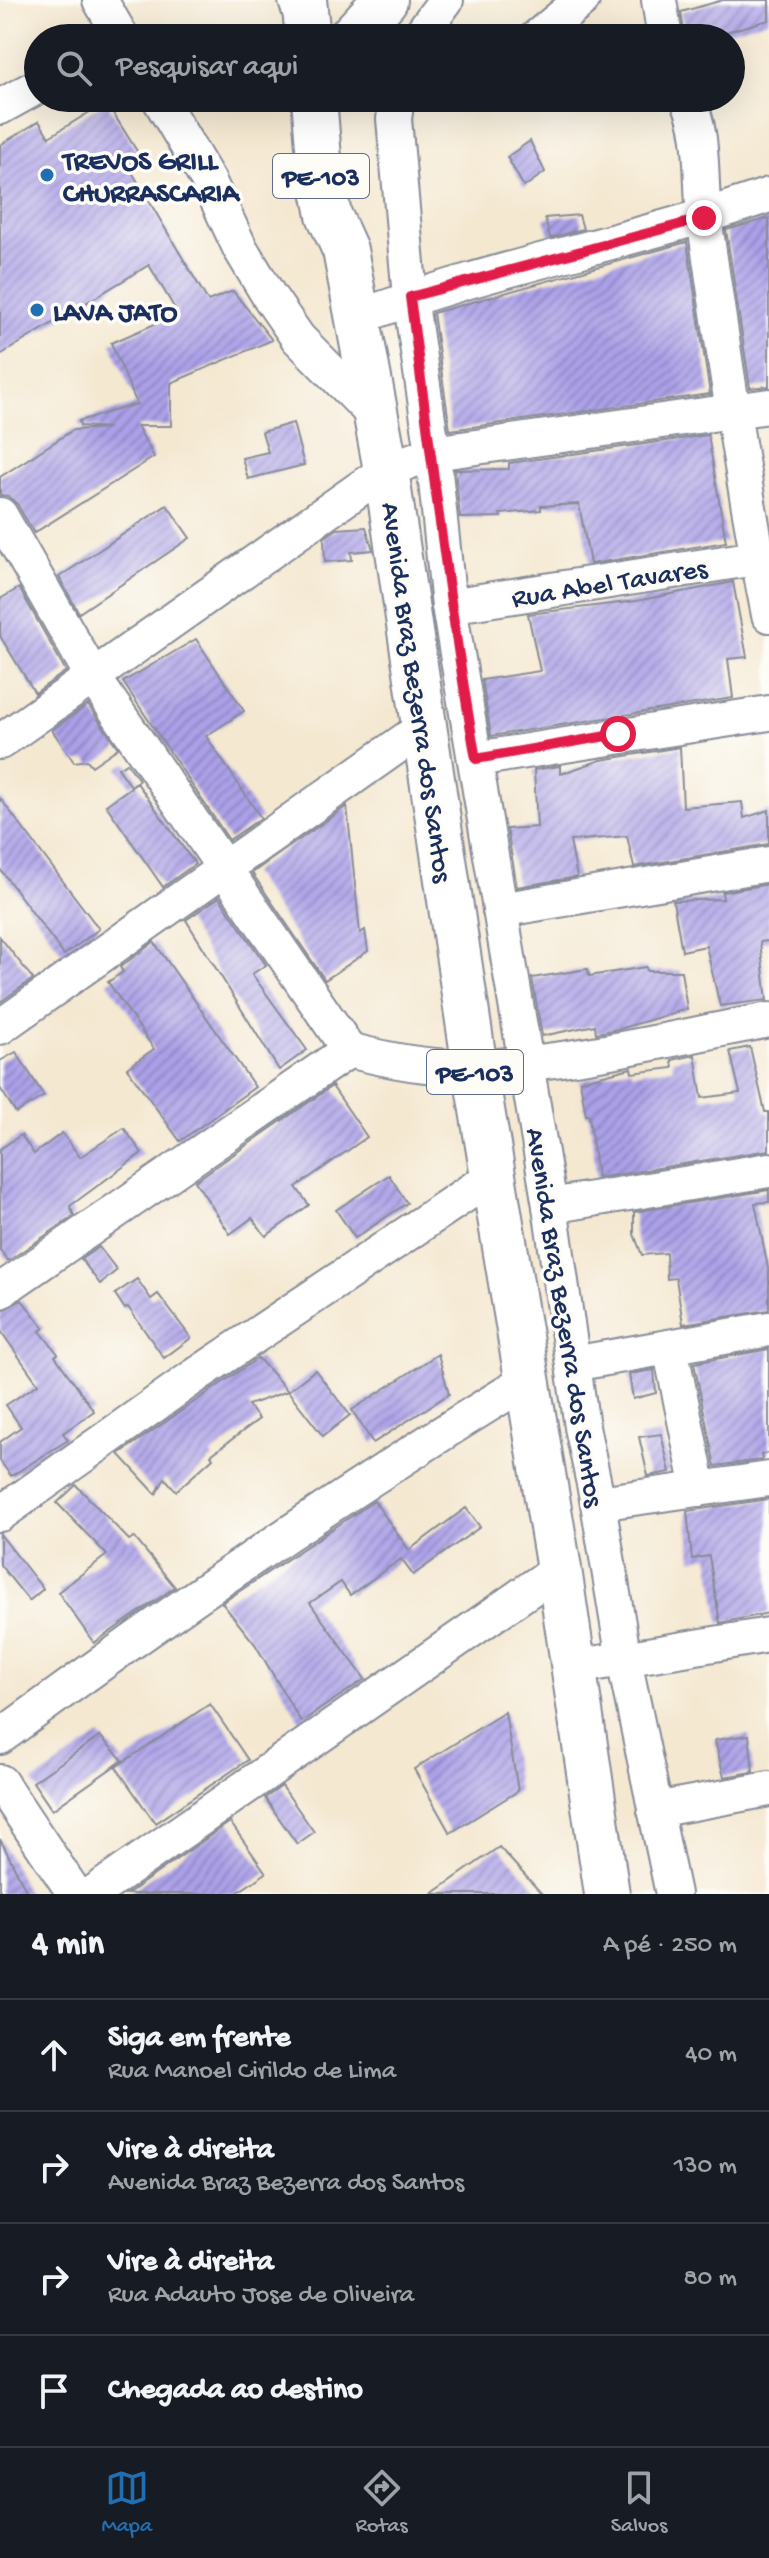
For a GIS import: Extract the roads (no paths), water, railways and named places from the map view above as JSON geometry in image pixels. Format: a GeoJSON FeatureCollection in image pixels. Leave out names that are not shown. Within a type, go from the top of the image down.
{"type":"FeatureCollection","features":[{"type":"Feature","properties":{"kind":"main road"},"geometry":{"type":"LineString","coordinates":[[363,24],[385,0]]}},
{"type":"Feature","properties":{"kind":"main road","name":"PE-103"},"geometry":{"type":"LineString","coordinates":[[315,112],[320,170],[329,215],[345,250]]}},
{"type":"Feature","properties":{"kind":"main road","name":"PE-103"},"geometry":{"type":"LineString","coordinates":[[342,112],[352,205],[345,250]]}},
{"type":"Feature","properties":{"kind":"main road","name":"Avenida Braz Bezerra dos Santos"},"geometry":{"type":"LineString","coordinates":[[345,250],[386,470],[475,1068],[559,1569],[607,1894]]}},
{"type":"Feature","properties":{"kind":"street"},"geometry":{"type":"LineString","coordinates":[[100,0],[114,24]]}},
{"type":"Feature","properties":{"kind":"street"},"geometry":{"type":"LineString","coordinates":[[428,24],[446,0]]}},
{"type":"Feature","properties":{"kind":"street"},"geometry":{"type":"LineString","coordinates":[[553,24],[582,0]]}},
{"type":"Feature","properties":{"kind":"street"},"geometry":{"type":"LineString","coordinates":[[659,0],[663,24]]}},
{"type":"Feature","properties":{"kind":"street"},"geometry":{"type":"LineString","coordinates":[[0,107],[24,94]]}},
{"type":"Feature","properties":{"kind":"street"},"geometry":{"type":"LineString","coordinates":[[167,112],[209,182],[240,248],[269,296],[298,338],[375,416]]}},
{"type":"Feature","properties":{"kind":"street","name":"Avenida Braz Bezerra dos Santos"},"geometry":{"type":"LineString","coordinates":[[396,112],[410,297],[433,453],[449,606],[624,1660],[673,1894]]}},
{"type":"Feature","properties":{"kind":"street"},"geometry":{"type":"LineString","coordinates":[[691,112],[697,133],[704,218],[732,413],[763,557],[769,615]]}},
{"type":"Feature","properties":{"kind":"street"},"geometry":{"type":"LineString","coordinates":[[357,318],[410,297],[704,218],[769,195]]}},
{"type":"Feature","properties":{"kind":"street"},"geometry":{"type":"LineString","coordinates":[[0,742],[386,470],[433,453],[769,406]]}},
{"type":"Feature","properties":{"kind":"street"},"geometry":{"type":"LineString","coordinates":[[0,515],[93,677],[349,1050],[414,1064],[475,1068],[525,1064],[769,1020]]}},
{"type":"Feature","properties":{"kind":"street","name":"Rua Abel Tavares"},"geometry":{"type":"LineString","coordinates":[[449,606],[763,557]]}},
{"type":"Feature","properties":{"kind":"street"},"geometry":{"type":"LineString","coordinates":[[0,1027],[424,720],[455,640]]}},
{"type":"Feature","properties":{"kind":"street"},"geometry":{"type":"LineString","coordinates":[[476,759],[769,713]]}},
{"type":"Feature","properties":{"kind":"street"},"geometry":{"type":"LineString","coordinates":[[500,910],[769,864]]}},
{"type":"Feature","properties":{"kind":"street"},"geometry":{"type":"LineString","coordinates":[[0,1291],[349,1050]]}},
{"type":"Feature","properties":{"kind":"street"},"geometry":{"type":"LineString","coordinates":[[550,1206],[769,1170]]}},
{"type":"Feature","properties":{"kind":"street"},"geometry":{"type":"LineString","coordinates":[[0,1514],[195,1376],[496,1193],[563,1299]]}},
{"type":"Feature","properties":{"kind":"street"},"geometry":{"type":"LineString","coordinates":[[573,1364],[769,1329]]}},
{"type":"Feature","properties":{"kind":"street"},"geometry":{"type":"LineString","coordinates":[[670,1347],[699,1489]]}},
{"type":"Feature","properties":{"kind":"street"},"geometry":{"type":"LineString","coordinates":[[0,1737],[153,1624],[393,1463],[528,1380]]}},
{"type":"Feature","properties":{"kind":"street"},"geometry":{"type":"LineString","coordinates":[[598,1503],[769,1479]]}},
{"type":"Feature","properties":{"kind":"street"},"geometry":{"type":"LineString","coordinates":[[92,1894],[559,1569]]}},
{"type":"Feature","properties":{"kind":"street"},"geometry":{"type":"LineString","coordinates":[[574,1667],[769,1635]]}},
{"type":"Feature","properties":{"kind":"street"},"geometry":{"type":"LineString","coordinates":[[0,1782],[75,1894]]}},
{"type":"Feature","properties":{"kind":"street"},"geometry":{"type":"LineString","coordinates":[[655,1810],[769,1789]]}},
{"type":"Feature","properties":{"kind":"place","name":"TREVOS GRILL CHURRASCARIA"},"geometry":{"type":"Point","coordinates":[47,175]}},
{"type":"Feature","properties":{"kind":"place","name":"LAVA JATO"},"geometry":{"type":"Point","coordinates":[37,310]}}]}
